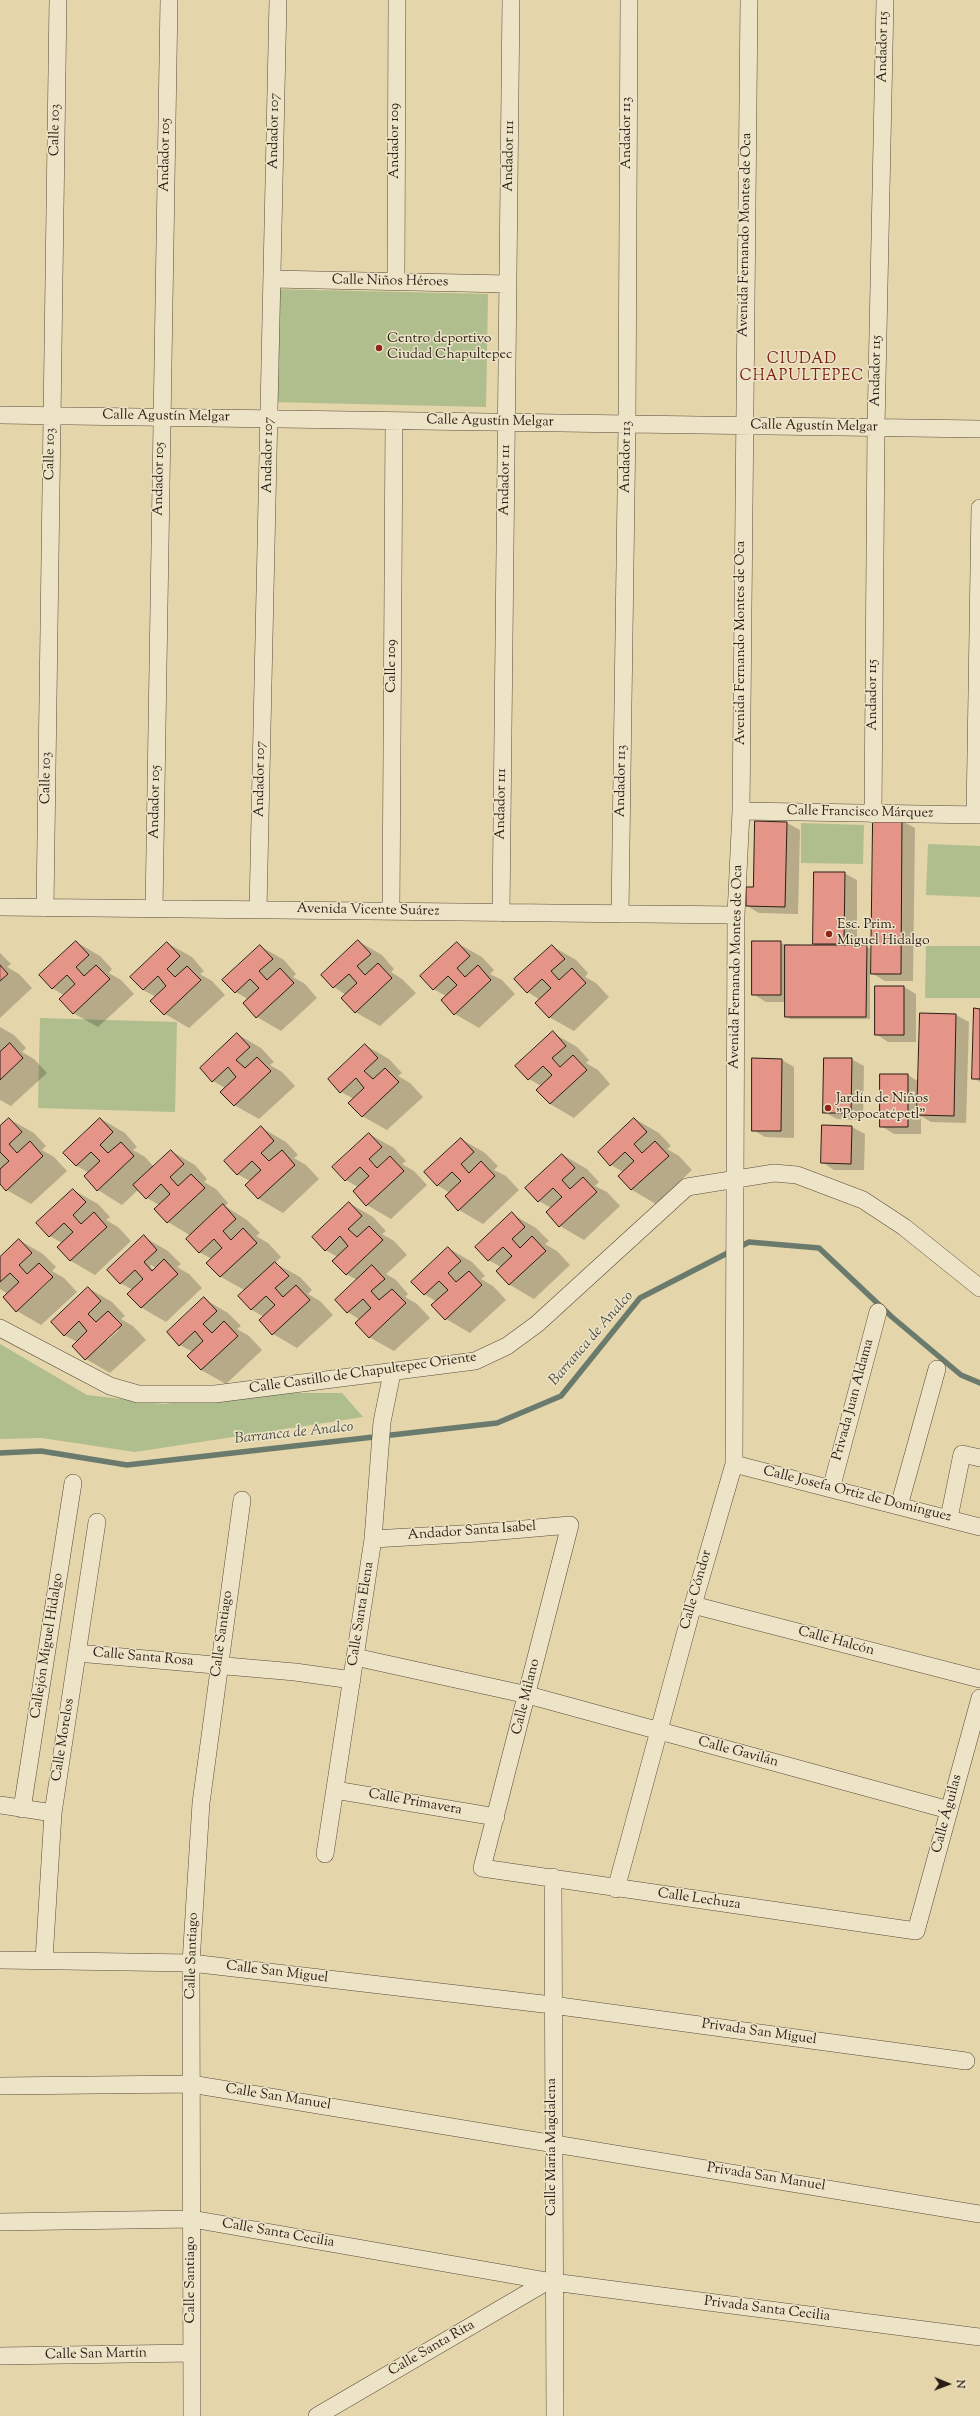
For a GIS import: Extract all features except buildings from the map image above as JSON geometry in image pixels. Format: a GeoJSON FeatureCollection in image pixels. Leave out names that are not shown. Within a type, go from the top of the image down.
{"type":"FeatureCollection","features":[{"type":"Feature","properties":{"kind":"street","name":"Calle 103"},"geometry":{"type":"LineString","coordinates":[[45,908],[58,0]]}},
{"type":"Feature","properties":{"kind":"street","name":"Andador 105"},"geometry":{"type":"LineString","coordinates":[[154,909],[169,0]]}},
{"type":"Feature","properties":{"kind":"street","name":"Andador 107"},"geometry":{"type":"LineString","coordinates":[[258,910],[270,419],[278,0]]}},
{"type":"Feature","properties":{"kind":"street","name":"Andador 109"},"geometry":{"type":"LineString","coordinates":[[396,281],[397,0]]}},
{"type":"Feature","properties":{"kind":"street","name":"Andador 111"},"geometry":{"type":"LineString","coordinates":[[501,913],[511,0]]}},
{"type":"Feature","properties":{"kind":"street","name":"Andador 113"},"geometry":{"type":"LineString","coordinates":[[620,914],[627,424],[629,0]]}},
{"type":"Feature","properties":{"kind":"street","name":"Avenida Fernando Montes de Oca"},"geometry":{"type":"LineString","coordinates":[[733,1286],[735,1231],[736,915],[741,811],[749,0]]}},
{"type":"Feature","properties":{"kind":"street","name":"Andador 115"},"geometry":{"type":"LineString","coordinates":[[873,814],[876,428],[885,0]]}},
{"type":"Feature","properties":{"kind":"street","name":"Calle Niños Héroes"},"geometry":{"type":"LineString","coordinates":[[272,279],[508,284]]}},
{"type":"Feature","properties":{"kind":"street","name":"Calle Agustín Melgar"},"geometry":{"type":"LineString","coordinates":[[0,415],[980,429]]}},
{"type":"Feature","properties":{"kind":"street","name":"Calle 109"},"geometry":{"type":"LineString","coordinates":[[390,911],[394,420]]}},
{"type":"Feature","properties":{"kind":"street"},"geometry":{"type":"LineString","coordinates":[[978,815],[980,508]]}},
{"type":"Feature","properties":{"kind":"street","name":"Calle Francisco Márquez"},"geometry":{"type":"LineString","coordinates":[[741,811],[978,815]]}},
{"type":"Feature","properties":{"kind":"street","name":"Avenida Vicente Suárez"},"geometry":{"type":"LineString","coordinates":[[0,907],[736,915]]}},
{"type":"Feature","properties":{"kind":"street","name":"Calle Castillo de Chapultepec Oriente"},"geometry":{"type":"LineString","coordinates":[[0,1328],[110,1386],[138,1394],[215,1394],[392,1373],[475,1361],[508,1346],[537,1324],[687,1187],[774,1173],[797,1174],[863,1200],[904,1227],[980,1288]]}},
{"type":"Feature","properties":{"kind":"street","name":"Calle Cóndor"},"geometry":{"type":"LineString","coordinates":[[616,1889],[693,1604],[734,1464],[733,1286]]}},
{"type":"Feature","properties":{"kind":"street","name":"Privada Juan Aldama"},"geometry":{"type":"LineString","coordinates":[[831,1489],[878,1312]]}},
{"type":"Feature","properties":{"kind":"street"},"geometry":{"type":"LineString","coordinates":[[899,1506],[937,1369]]}},
{"type":"Feature","properties":{"kind":"street","name":"Calle Santa Elena"},"geometry":{"type":"LineString","coordinates":[[325,1854],[373,1539],[382,1422],[392,1373]]}},
{"type":"Feature","properties":{"kind":"street"},"geometry":{"type":"LineString","coordinates":[[949,1518],[962,1454],[980,1458]]}},
{"type":"Feature","properties":{"kind":"street","name":"Calle Josefa Ortiz de Domínguez"},"geometry":{"type":"LineString","coordinates":[[734,1464],[980,1527]]}},
{"type":"Feature","properties":{"kind":"street","name":"Callejón Miguel Hidalgo"},"geometry":{"type":"LineString","coordinates":[[22,1809],[73,1482]]}},
{"type":"Feature","properties":{"kind":"street","name":"Calle Santiago"},"geometry":{"type":"LineString","coordinates":[[192,2416],[191,1963],[201,1803],[218,1664],[242,1500]]}},
{"type":"Feature","properties":{"kind":"street","name":"Calle Morelos"},"geometry":{"type":"LineString","coordinates":[[44,1960],[53,1813],[97,1522]]}},
{"type":"Feature","properties":{"kind":"street","name":"Andador Santa Isabel"},"geometry":{"type":"LineString","coordinates":[[373,1539],[478,1533],[570,1525]]}},
{"type":"Feature","properties":{"kind":"street","name":"Calle Milano"},"geometry":{"type":"LineString","coordinates":[[482,1868],[528,1695],[570,1525]]}},
{"type":"Feature","properties":{"kind":"street","name":"Calle Halcón"},"geometry":{"type":"LineString","coordinates":[[693,1604],[980,1679]]}},
{"type":"Feature","properties":{"kind":"street","name":"Calle Santa Rosa"},"geometry":{"type":"LineString","coordinates":[[77,1653],[218,1664],[352,1680]]}},
{"type":"Feature","properties":{"kind":"street"},"geometry":{"type":"LineString","coordinates":[[355,1658],[528,1695]]}},
{"type":"Feature","properties":{"kind":"street","name":"Calle Gavilán"},"geometry":{"type":"LineString","coordinates":[[528,1695],[949,1810]]}},
{"type":"Feature","properties":{"kind":"street","name":"Calle Águilas"},"geometry":{"type":"LineString","coordinates":[[916,1931],[980,1698]]}},
{"type":"Feature","properties":{"kind":"street","name":"Calle Primavera"},"geometry":{"type":"LineString","coordinates":[[335,1790],[496,1817]]}},
{"type":"Feature","properties":{"kind":"street"},"geometry":{"type":"LineString","coordinates":[[0,1805],[53,1813]]}},
{"type":"Feature","properties":{"kind":"street","name":"Calle Lechuza"},"geometry":{"type":"LineString","coordinates":[[482,1868],[553,1877],[616,1889],[916,1931]]}},
{"type":"Feature","properties":{"kind":"street","name":"Calle María Magdalena"},"geometry":{"type":"LineString","coordinates":[[553,1877],[553,2142],[550,2282],[554,2416]]}},
{"type":"Feature","properties":{"kind":"street","name":"Calle San Miguel"},"geometry":{"type":"LineString","coordinates":[[0,1960],[191,1963],[552,2005]]}},
{"type":"Feature","properties":{"kind":"street","name":"Privada San Miguel"},"geometry":{"type":"LineString","coordinates":[[552,2005],[966,2061]]}},
{"type":"Feature","properties":{"kind":"street","name":"Calle San Manuel"},"geometry":{"type":"LineString","coordinates":[[0,2086],[192,2084],[553,2142]]}},
{"type":"Feature","properties":{"kind":"street","name":"Privada San Manuel"},"geometry":{"type":"LineString","coordinates":[[553,2142],[980,2214]]}},
{"type":"Feature","properties":{"kind":"street","name":"Calle Santa Cecilia"},"geometry":{"type":"LineString","coordinates":[[0,2222],[192,2219],[550,2282]]}},
{"type":"Feature","properties":{"kind":"street","name":"Privada Santa Cecilia"},"geometry":{"type":"LineString","coordinates":[[550,2282],[980,2337]]}},
{"type":"Feature","properties":{"kind":"street","name":"Calle Santa Rita"},"geometry":{"type":"LineString","coordinates":[[317,2416],[550,2282]]}},
{"type":"Feature","properties":{"kind":"street","name":"Calle San Martín"},"geometry":{"type":"LineString","coordinates":[[0,2356],[192,2353]]}},
{"type":"Feature","properties":{"kind":"green space","name":"Centro deportivo Ciudad Chapultepec"},"geometry":{"type":"Polygon","coordinates":[[[272,289],[488,294],[486,407],[270,402],[272,289]]]}},
{"type":"Feature","properties":{"kind":"green space"},"geometry":{"type":"Polygon","coordinates":[[[801,823],[864,825],[863,864],[801,863],[801,823]]]}},
{"type":"Feature","properties":{"kind":"green space"},"geometry":{"type":"Polygon","coordinates":[[[928,844],[980,846],[980,897],[926,895],[928,844]]]}},
{"type":"Feature","properties":{"kind":"green space"},"geometry":{"type":"Polygon","coordinates":[[[926,946],[980,946],[980,998],[925,998],[926,946]]]}},
{"type":"Feature","properties":{"kind":"green space"},"geometry":{"type":"Polygon","coordinates":[[[40,1018],[177,1022],[175,1112],[38,1108],[40,1018]]]}},
{"type":"Feature","properties":{"kind":"green space"},"geometry":{"type":"Polygon","coordinates":[[[0,1344],[87,1395],[163,1404],[263,1393],[342,1393],[363,1417],[135,1452],[42,1438],[0,1439],[0,1344]]]}},
{"type":"Feature","properties":{"kind":"waterway","name":"Barranca de Analco"},"geometry":{"type":"LineString","coordinates":[[0,1453],[41,1451],[127,1465],[497,1423],[561,1396],[640,1298],[749,1242],[819,1248],[892,1317],[961,1375],[980,1383]]}},
{"type":"Feature","properties":{"kind":"place","name":"Centro deportivo Ciudad Chapultepec"},"geometry":{"type":"Point","coordinates":[379,348]}},
{"type":"Feature","properties":{"kind":"place","name":"Esc. Prim. Miguel Hidalgo"},"geometry":{"type":"Point","coordinates":[829,934]}},
{"type":"Feature","properties":{"kind":"place","name":"Jardín de Niños \"Popocatépetl\""},"geometry":{"type":"Point","coordinates":[828,1108]}},
{"type":"Feature","properties":{"kind":"district","name":"CIUDAD CHAPULTEPEC"},"geometry":{"type":"Point","coordinates":[802,368]}}]}
